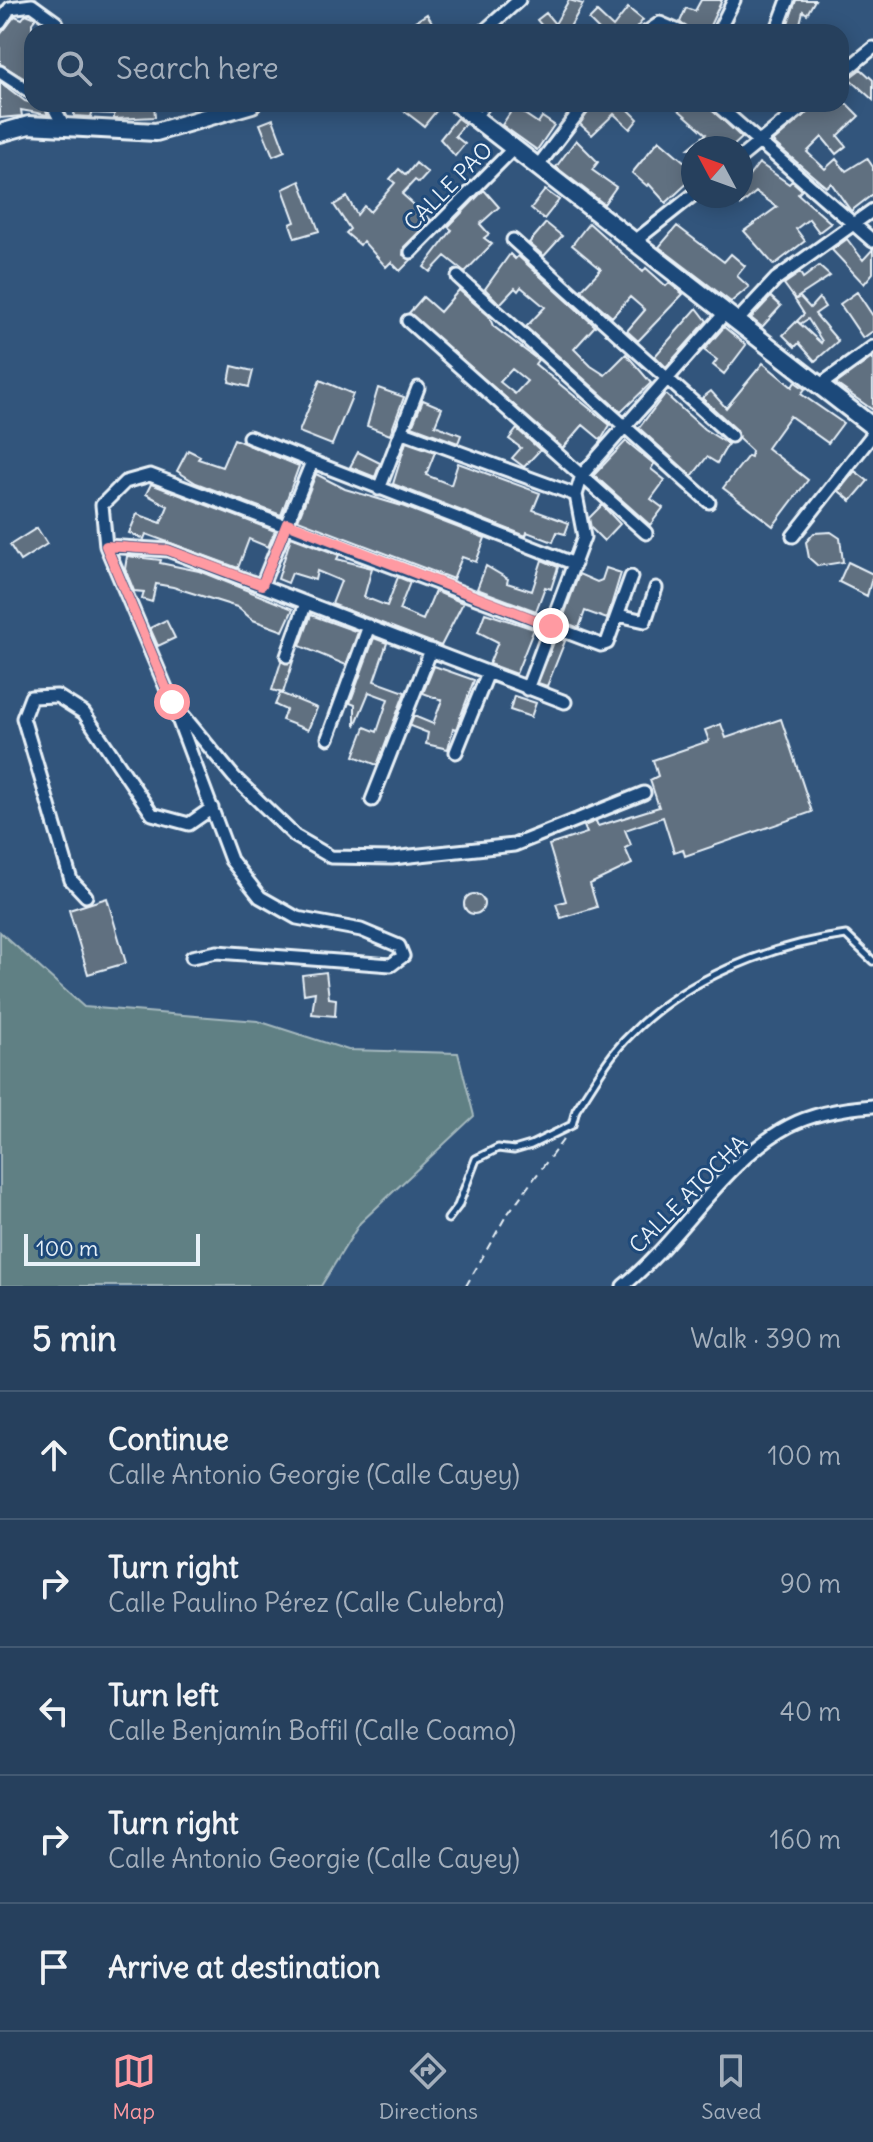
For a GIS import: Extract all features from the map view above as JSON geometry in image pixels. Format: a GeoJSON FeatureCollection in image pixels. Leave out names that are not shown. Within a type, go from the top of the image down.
{"type":"FeatureCollection","features":[{"type":"Feature","properties":{"kind":"street"},"geometry":{"type":"LineString","coordinates":[[492,24],[519,0]]}},
{"type":"Feature","properties":{"kind":"street"},"geometry":{"type":"LineString","coordinates":[[722,24],[734,0]]}},
{"type":"Feature","properties":{"kind":"street"},"geometry":{"type":"LineString","coordinates":[[779,24],[788,0]]}},
{"type":"Feature","properties":{"kind":"street"},"geometry":{"type":"LineString","coordinates":[[0,23],[6,4],[32,5],[50,24]]}},
{"type":"Feature","properties":{"kind":"street"},"geometry":{"type":"LineString","coordinates":[[849,68],[873,48]]}},
{"type":"Feature","properties":{"kind":"street"},"geometry":{"type":"LineString","coordinates":[[0,72],[24,88]]}},
{"type":"Feature","properties":{"kind":"street"},"geometry":{"type":"LineString","coordinates":[[56,112],[64,126]]}},
{"type":"Feature","properties":{"kind":"street"},"geometry":{"type":"LineString","coordinates":[[0,133],[29,125],[156,132],[225,112]]}},
{"type":"Feature","properties":{"kind":"street"},"geometry":{"type":"LineString","coordinates":[[468,112],[873,427]]}},
{"type":"Feature","properties":{"kind":"street"},"geometry":{"type":"LineString","coordinates":[[537,167],[579,112]]}},
{"type":"Feature","properties":{"kind":"street"},"geometry":{"type":"LineString","coordinates":[[725,112],[873,241]]}},
{"type":"Feature","properties":{"kind":"street"},"geometry":{"type":"LineString","coordinates":[[753,148],[796,112]]}},
{"type":"Feature","properties":{"kind":"street","name":"CALLE PAO"},"geometry":{"type":"LineString","coordinates":[[411,252],[514,148]]}},
{"type":"Feature","properties":{"kind":"street"},"geometry":{"type":"LineString","coordinates":[[635,241],[681,205]]}},
{"type":"Feature","properties":{"kind":"street"},"geometry":{"type":"LineString","coordinates":[[527,689],[584,537],[576,495],[582,475],[668,380],[732,316],[776,279],[873,210]]}},
{"type":"Feature","properties":{"kind":"street"},"geometry":{"type":"LineString","coordinates":[[513,240],[731,436]]}},
{"type":"Feature","properties":{"kind":"street"},"geometry":{"type":"LineString","coordinates":[[458,277],[709,502]]}},
{"type":"Feature","properties":{"kind":"street"},"geometry":{"type":"LineString","coordinates":[[408,321],[646,533]]}},
{"type":"Feature","properties":{"kind":"street"},"geometry":{"type":"LineString","coordinates":[[820,385],[873,347]]}},
{"type":"Feature","properties":{"kind":"street"},"geometry":{"type":"LineString","coordinates":[[379,489],[418,388]]}},
{"type":"Feature","properties":{"kind":"street"},"geometry":{"type":"LineString","coordinates":[[401,431],[576,495]]}},
{"type":"Feature","properties":{"kind":"street"},"geometry":{"type":"LineString","coordinates":[[793,536],[873,434]]}},
{"type":"Feature","properties":{"kind":"street"},"geometry":{"type":"LineString","coordinates":[[249,437],[575,564]]}},
{"type":"Feature","properties":{"kind":"street"},"geometry":{"type":"LineString","coordinates":[[262,585],[312,462]]}},
{"type":"Feature","properties":{"kind":"street"},"geometry":{"type":"LineString","coordinates":[[192,957],[217,952],[391,965],[403,956],[399,946],[361,930],[297,918],[260,897],[231,860],[172,702],[106,546],[102,505],[125,482],[150,475],[287,523],[601,645],[607,643],[631,577]]}},
{"type":"Feature","properties":{"kind":"street"},"geometry":{"type":"LineString","coordinates":[[106,546],[168,550],[431,650],[487,675],[565,702]]}},
{"type":"Feature","properties":{"kind":"street"},"geometry":{"type":"LineString","coordinates":[[618,615],[645,621],[656,588]]}},
{"type":"Feature","properties":{"kind":"street"},"geometry":{"type":"LineString","coordinates":[[287,656],[306,603]]}},
{"type":"Feature","properties":{"kind":"street"},"geometry":{"type":"LineString","coordinates":[[328,738],[369,626]]}},
{"type":"Feature","properties":{"kind":"street"},"geometry":{"type":"LineString","coordinates":[[372,800],[431,650]]}},
{"type":"Feature","properties":{"kind":"street"},"geometry":{"type":"LineString","coordinates":[[456,752],[487,675]]}},
{"type":"Feature","properties":{"kind":"street"},"geometry":{"type":"LineString","coordinates":[[86,896],[71,880],[23,718],[31,697],[57,696],[84,713],[152,814],[189,824],[212,808]]}},
{"type":"Feature","properties":{"kind":"street"},"geometry":{"type":"LineString","coordinates":[[172,702],[234,777],[295,836],[331,857],[392,858],[514,845],[644,793]]}},
{"type":"Feature","properties":{"kind":"street","name":"CALLE ATOCHA"},"geometry":{"type":"LineString","coordinates":[[623,1286],[738,1166],[788,1127],[837,1109],[873,1106]]}},
{"type":"Feature","properties":{"kind":"lane"},"geometry":{"type":"LineString","coordinates":[[477,119],[482,112]]}},
{"type":"Feature","properties":{"kind":"lane"},"geometry":{"type":"LineString","coordinates":[[448,1219],[458,1206],[476,1159],[498,1148],[514,1150],[531,1145],[572,1125],[576,1110],[629,1035],[681,994],[734,967],[802,941],[846,935],[873,961]]}},
{"type":"Feature","properties":{"kind":"path"},"geometry":{"type":"LineString","coordinates":[[466,1286],[506,1216],[572,1125]]}},
{"type":"Feature","properties":{"kind":"green space"},"geometry":{"type":"Polygon","coordinates":[[[0,932],[84,1007],[258,1021],[348,1050],[458,1053],[474,1116],[360,1223],[321,1286],[0,1286],[0,932]]]}},
{"type":"Feature","properties":{"kind":"building"},"geometry":{"type":"Polygon","coordinates":[[[569,0],[583,4],[572,24],[555,24],[569,0]]]}},
{"type":"Feature","properties":{"kind":"building"},"geometry":{"type":"Polygon","coordinates":[[[701,0],[722,0],[711,24],[680,22],[686,8],[695,11],[701,0]]]}},
{"type":"Feature","properties":{"kind":"building"},"geometry":{"type":"Polygon","coordinates":[[[796,0],[815,0],[807,14],[803,11],[800,24],[788,24],[796,0]]]}},
{"type":"Feature","properties":{"kind":"building"},"geometry":{"type":"Polygon","coordinates":[[[628,8],[643,20],[640,24],[615,24],[628,8]]]}},
{"type":"Feature","properties":{"kind":"building"},"geometry":{"type":"Polygon","coordinates":[[[597,12],[610,24],[593,24],[589,20],[597,12]]]}},
{"type":"Feature","properties":{"kind":"building"},"geometry":{"type":"Polygon","coordinates":[[[546,13],[555,24],[540,24],[537,20],[546,13]]]}},
{"type":"Feature","properties":{"kind":"building"},"geometry":{"type":"Polygon","coordinates":[[[26,14],[36,18],[32,24],[24,24],[24,78],[0,64],[0,35],[15,16],[22,19],[26,14]]]}},
{"type":"Feature","properties":{"kind":"building"},"geometry":{"type":"Polygon","coordinates":[[[427,14],[433,24],[411,24],[427,14]]]}},
{"type":"Feature","properties":{"kind":"building"},"geometry":{"type":"Polygon","coordinates":[[[861,69],[873,80],[873,100],[849,78],[861,69]]]}},
{"type":"Feature","properties":{"kind":"building"},"geometry":{"type":"Polygon","coordinates":[[[0,82],[24,100],[24,111],[21,110],[22,116],[0,118],[0,82]]]}},
{"type":"Feature","properties":{"kind":"building"},"geometry":{"type":"Polygon","coordinates":[[[849,106],[859,116],[838,136],[846,146],[836,154],[822,137],[807,152],[825,169],[836,159],[846,171],[867,158],[873,167],[873,194],[851,211],[831,183],[826,187],[773,142],[808,112],[849,112],[849,106]]]}},
{"type":"Feature","properties":{"kind":"building"},"geometry":{"type":"Polygon","coordinates":[[[74,112],[155,112],[155,117],[114,119],[114,114],[92,113],[91,117],[74,116],[74,112]]]}},
{"type":"Feature","properties":{"kind":"building"},"geometry":{"type":"Polygon","coordinates":[[[406,112],[435,112],[424,126],[406,112]]]}},
{"type":"Feature","properties":{"kind":"building"},"geometry":{"type":"Polygon","coordinates":[[[511,112],[522,112],[538,123],[542,117],[554,125],[537,150],[502,125],[511,112]]]}},
{"type":"Feature","properties":{"kind":"building"},"geometry":{"type":"Polygon","coordinates":[[[588,112],[631,112],[638,119],[630,129],[614,114],[592,135],[580,124],[588,112]]]}},
{"type":"Feature","properties":{"kind":"building"},"geometry":{"type":"Polygon","coordinates":[[[681,112],[714,112],[740,136],[704,136],[706,134],[681,112]]]}},
{"type":"Feature","properties":{"kind":"building"},"geometry":{"type":"Polygon","coordinates":[[[457,118],[465,124],[455,136],[465,144],[455,156],[440,139],[457,118]]]}},
{"type":"Feature","properties":{"kind":"building"},"geometry":{"type":"Polygon","coordinates":[[[273,119],[285,151],[273,156],[260,124],[273,119]]]}},
{"type":"Feature","properties":{"kind":"building"},"geometry":{"type":"Polygon","coordinates":[[[576,140],[598,162],[592,170],[616,187],[604,204],[556,167],[576,140]]]}},
{"type":"Feature","properties":{"kind":"building"},"geometry":{"type":"Polygon","coordinates":[[[659,140],[681,159],[681,189],[666,203],[649,184],[647,186],[632,173],[659,140]]]}},
{"type":"Feature","properties":{"kind":"building"},"geometry":{"type":"Polygon","coordinates":[[[416,163],[428,173],[419,183],[415,180],[402,194],[431,220],[404,247],[403,255],[411,260],[400,271],[391,262],[386,267],[363,241],[360,245],[346,233],[350,229],[334,205],[347,197],[357,215],[364,206],[370,212],[395,183],[390,179],[399,169],[406,175],[416,163]]]}},
{"type":"Feature","properties":{"kind":"building"},"geometry":{"type":"Polygon","coordinates":[[[759,163],[789,184],[792,181],[802,190],[798,194],[831,223],[819,232],[809,219],[796,229],[805,241],[774,265],[744,231],[777,207],[756,192],[753,195],[753,171],[759,163]]]}},
{"type":"Feature","properties":{"kind":"building"},"geometry":{"type":"Polygon","coordinates":[[[300,181],[319,231],[295,238],[290,224],[295,222],[283,189],[300,181]]]}},
{"type":"Feature","properties":{"kind":"building"},"geometry":{"type":"Polygon","coordinates":[[[484,190],[499,207],[480,224],[489,234],[484,238],[492,244],[465,272],[445,256],[430,272],[424,267],[452,230],[448,227],[484,190]]]}},
{"type":"Feature","properties":{"kind":"building"},"geometry":{"type":"Polygon","coordinates":[[[545,190],[559,200],[544,219],[531,208],[545,190]]]}},
{"type":"Feature","properties":{"kind":"building"},"geometry":{"type":"Polygon","coordinates":[[[546,223],[562,236],[544,256],[529,243],[546,223]]]}},
{"type":"Feature","properties":{"kind":"building"},"geometry":{"type":"Polygon","coordinates":[[[589,223],[643,272],[646,268],[666,286],[669,283],[683,294],[638,341],[627,331],[645,310],[630,297],[612,317],[581,290],[601,269],[572,245],[589,223]]]}},
{"type":"Feature","properties":{"kind":"building"},"geometry":{"type":"Polygon","coordinates":[[[677,226],[724,262],[731,254],[745,266],[737,276],[749,287],[731,302],[659,247],[677,226]]]}},
{"type":"Feature","properties":{"kind":"building"},"geometry":{"type":"Polygon","coordinates":[[[847,239],[863,260],[873,249],[873,273],[864,284],[832,250],[847,239]]]}},
{"type":"Feature","properties":{"kind":"building"},"geometry":{"type":"Polygon","coordinates":[[[510,254],[515,259],[518,256],[595,326],[574,349],[591,366],[605,375],[626,354],[651,383],[621,412],[526,327],[545,307],[521,287],[518,291],[515,288],[500,304],[485,289],[510,254]]]}},
{"type":"Feature","properties":{"kind":"building"},"geometry":{"type":"Polygon","coordinates":[[[819,266],[830,276],[795,299],[784,284],[800,273],[803,278],[819,266]]]}},
{"type":"Feature","properties":{"kind":"building"},"geometry":{"type":"Polygon","coordinates":[[[459,290],[489,316],[493,326],[538,360],[535,364],[610,425],[601,440],[583,425],[563,448],[409,313],[423,297],[440,312],[459,290]],[[512,369],[500,382],[515,394],[527,381],[512,369]]]}},
{"type":"Feature","properties":{"kind":"building"},"geometry":{"type":"Polygon","coordinates":[[[857,292],[873,316],[873,331],[863,338],[840,304],[857,292]]]}},
{"type":"Feature","properties":{"kind":"building"},"geometry":{"type":"Polygon","coordinates":[[[771,297],[781,306],[762,327],[751,318],[771,297]]]}},
{"type":"Feature","properties":{"kind":"building"},"geometry":{"type":"Polygon","coordinates":[[[800,297],[810,308],[819,298],[825,307],[815,314],[838,341],[815,361],[799,343],[795,347],[783,335],[804,314],[795,300],[800,297]],[[808,319],[800,324],[821,343],[808,319]]]}},
{"type":"Feature","properties":{"kind":"building"},"geometry":{"type":"Polygon","coordinates":[[[697,308],[707,321],[666,367],[655,356],[697,308]]]}},
{"type":"Feature","properties":{"kind":"building"},"geometry":{"type":"Polygon","coordinates":[[[724,327],[746,345],[724,374],[713,365],[717,360],[704,350],[724,327]]]}},
{"type":"Feature","properties":{"kind":"building"},"geometry":{"type":"Polygon","coordinates":[[[873,357],[873,410],[836,384],[873,357]]]}},
{"type":"Feature","properties":{"kind":"building"},"geometry":{"type":"Polygon","coordinates":[[[763,363],[792,387],[795,382],[805,389],[801,394],[843,423],[828,443],[790,416],[767,448],[808,480],[773,526],[723,488],[748,456],[751,457],[752,451],[739,439],[737,430],[702,398],[711,391],[726,408],[763,363]]]}},
{"type":"Feature","properties":{"kind":"building"},"geometry":{"type":"Polygon","coordinates":[[[232,366],[253,371],[249,387],[229,382],[232,366]]]}},
{"type":"Feature","properties":{"kind":"building"},"geometry":{"type":"Polygon","coordinates":[[[320,380],[353,394],[332,445],[299,432],[320,380]]]}},
{"type":"Feature","properties":{"kind":"building"},"geometry":{"type":"Polygon","coordinates":[[[378,388],[404,397],[390,435],[367,426],[378,388]]]}},
{"type":"Feature","properties":{"kind":"building"},"geometry":{"type":"Polygon","coordinates":[[[665,394],[704,429],[728,444],[717,463],[707,457],[692,476],[639,428],[665,394]]]}},
{"type":"Feature","properties":{"kind":"building"},"geometry":{"type":"Polygon","coordinates":[[[423,400],[442,408],[435,425],[461,435],[458,443],[412,426],[423,400]]]}},
{"type":"Feature","properties":{"kind":"building"},"geometry":{"type":"Polygon","coordinates":[[[517,429],[540,450],[524,467],[512,458],[521,448],[509,439],[517,429]]]}},
{"type":"Feature","properties":{"kind":"building"},"geometry":{"type":"Polygon","coordinates":[[[234,439],[299,466],[281,515],[196,483],[177,471],[188,450],[200,456],[198,459],[222,467],[234,439]]]}},
{"type":"Feature","properties":{"kind":"building"},"geometry":{"type":"Polygon","coordinates":[[[626,441],[654,464],[651,469],[665,480],[651,499],[663,508],[650,525],[594,475],[626,441]]]}},
{"type":"Feature","properties":{"kind":"building"},"geometry":{"type":"Polygon","coordinates":[[[406,442],[435,452],[426,475],[451,485],[458,463],[540,493],[533,510],[569,523],[565,534],[557,532],[553,542],[527,532],[526,536],[393,484],[406,442]]]}},
{"type":"Feature","properties":{"kind":"building"},"geometry":{"type":"Polygon","coordinates":[[[358,452],[380,463],[375,477],[350,467],[358,452]]]}},
{"type":"Feature","properties":{"kind":"building"},"geometry":{"type":"Polygon","coordinates":[[[855,471],[868,481],[851,501],[839,491],[855,471]]]}},
{"type":"Feature","properties":{"kind":"building"},"geometry":{"type":"Polygon","coordinates":[[[316,474],[345,489],[402,506],[485,538],[476,562],[462,557],[453,579],[298,520],[316,474]]]}},
{"type":"Feature","properties":{"kind":"building"},"geometry":{"type":"Polygon","coordinates":[[[151,484],[275,531],[268,547],[249,539],[238,568],[146,534],[144,539],[129,533],[137,514],[161,523],[168,506],[146,494],[151,484]]]}},
{"type":"Feature","properties":{"kind":"building"},"geometry":{"type":"Polygon","coordinates":[[[602,505],[620,524],[604,541],[591,528],[589,518],[602,505]]]}},
{"type":"Feature","properties":{"kind":"building"},"geometry":{"type":"Polygon","coordinates":[[[37,528],[47,544],[20,561],[10,545],[37,528]]]}},
{"type":"Feature","properties":{"kind":"building"},"geometry":{"type":"Polygon","coordinates":[[[831,532],[840,538],[843,562],[818,566],[809,558],[806,542],[814,533],[831,532]]]}},
{"type":"Feature","properties":{"kind":"building"},"geometry":{"type":"Polygon","coordinates":[[[291,537],[339,555],[337,559],[372,568],[364,597],[387,606],[398,577],[410,582],[399,610],[423,620],[435,591],[463,603],[441,646],[332,604],[341,581],[317,571],[315,580],[292,573],[288,583],[278,579],[291,537]]]}},
{"type":"Feature","properties":{"kind":"building"},"geometry":{"type":"Polygon","coordinates":[[[127,556],[161,560],[160,563],[199,571],[293,609],[283,631],[253,620],[237,607],[173,587],[156,584],[152,602],[142,599],[144,592],[134,591],[125,569],[127,556]]]}},
{"type":"Feature","properties":{"kind":"building"},"geometry":{"type":"Polygon","coordinates":[[[542,560],[558,567],[551,589],[545,587],[536,611],[477,589],[486,566],[508,579],[507,583],[532,591],[542,560]]]}},
{"type":"Feature","properties":{"kind":"building"},"geometry":{"type":"Polygon","coordinates":[[[848,562],[873,574],[867,596],[839,582],[848,562]]]}},
{"type":"Feature","properties":{"kind":"building"},"geometry":{"type":"Polygon","coordinates":[[[606,568],[621,573],[607,619],[585,611],[579,628],[562,621],[579,574],[597,582],[602,580],[606,568]]]}},
{"type":"Feature","properties":{"kind":"building"},"geometry":{"type":"Polygon","coordinates":[[[485,613],[534,629],[516,674],[489,664],[498,642],[478,632],[485,613]]]}},
{"type":"Feature","properties":{"kind":"building"},"geometry":{"type":"Polygon","coordinates":[[[311,615],[358,632],[346,665],[300,646],[311,615]]]}},
{"type":"Feature","properties":{"kind":"building"},"geometry":{"type":"Polygon","coordinates":[[[166,620],[175,638],[158,646],[150,628],[166,620]]]}},
{"type":"Feature","properties":{"kind":"building"},"geometry":{"type":"Polygon","coordinates":[[[556,637],[565,641],[547,686],[538,683],[556,637]]]}},
{"type":"Feature","properties":{"kind":"building"},"geometry":{"type":"Polygon","coordinates":[[[374,638],[387,643],[374,681],[405,692],[377,765],[354,756],[365,727],[377,732],[388,699],[369,692],[355,726],[355,705],[350,703],[374,638]]]}},
{"type":"Feature","properties":{"kind":"building"},"geometry":{"type":"Polygon","coordinates":[[[293,661],[283,693],[272,690],[281,662],[293,661]]]}},
{"type":"Feature","properties":{"kind":"building"},"geometry":{"type":"Polygon","coordinates":[[[434,666],[474,680],[456,729],[453,728],[448,749],[426,744],[428,733],[410,726],[414,716],[433,724],[442,700],[423,693],[434,666]]]}},
{"type":"Feature","properties":{"kind":"building"},"geometry":{"type":"Polygon","coordinates":[[[280,693],[317,708],[308,730],[282,720],[286,710],[275,705],[280,693]]]}},
{"type":"Feature","properties":{"kind":"building"},"geometry":{"type":"Polygon","coordinates":[[[514,696],[536,703],[531,717],[510,710],[514,696]]]}},
{"type":"Feature","properties":{"kind":"building"},"geometry":{"type":"Polygon","coordinates":[[[781,719],[812,812],[685,856],[683,849],[674,852],[663,817],[625,830],[631,845],[625,848],[632,864],[590,884],[597,907],[561,918],[556,904],[566,901],[549,845],[587,833],[584,826],[596,821],[598,826],[659,807],[650,780],[658,776],[653,760],[709,741],[705,730],[721,724],[726,738],[781,719]]]}},
{"type":"Feature","properties":{"kind":"building"},"geometry":{"type":"Polygon","coordinates":[[[474,894],[481,897],[484,904],[481,911],[474,914],[467,911],[464,904],[467,897],[474,894]]]}},
{"type":"Feature","properties":{"kind":"building"},"geometry":{"type":"Polygon","coordinates":[[[107,898],[126,963],[88,974],[69,910],[107,898]]]}},
{"type":"Feature","properties":{"kind":"building"},"geometry":{"type":"Polygon","coordinates":[[[326,972],[329,998],[336,999],[335,1016],[312,1014],[315,992],[304,994],[302,975],[326,972]]]}},
{"type":"Feature","properties":{"kind":"route"},"geometry":{"type":"LineString","coordinates":[[172,702],[106,546],[168,550],[262,585],[287,523],[551,626]]}}]}
